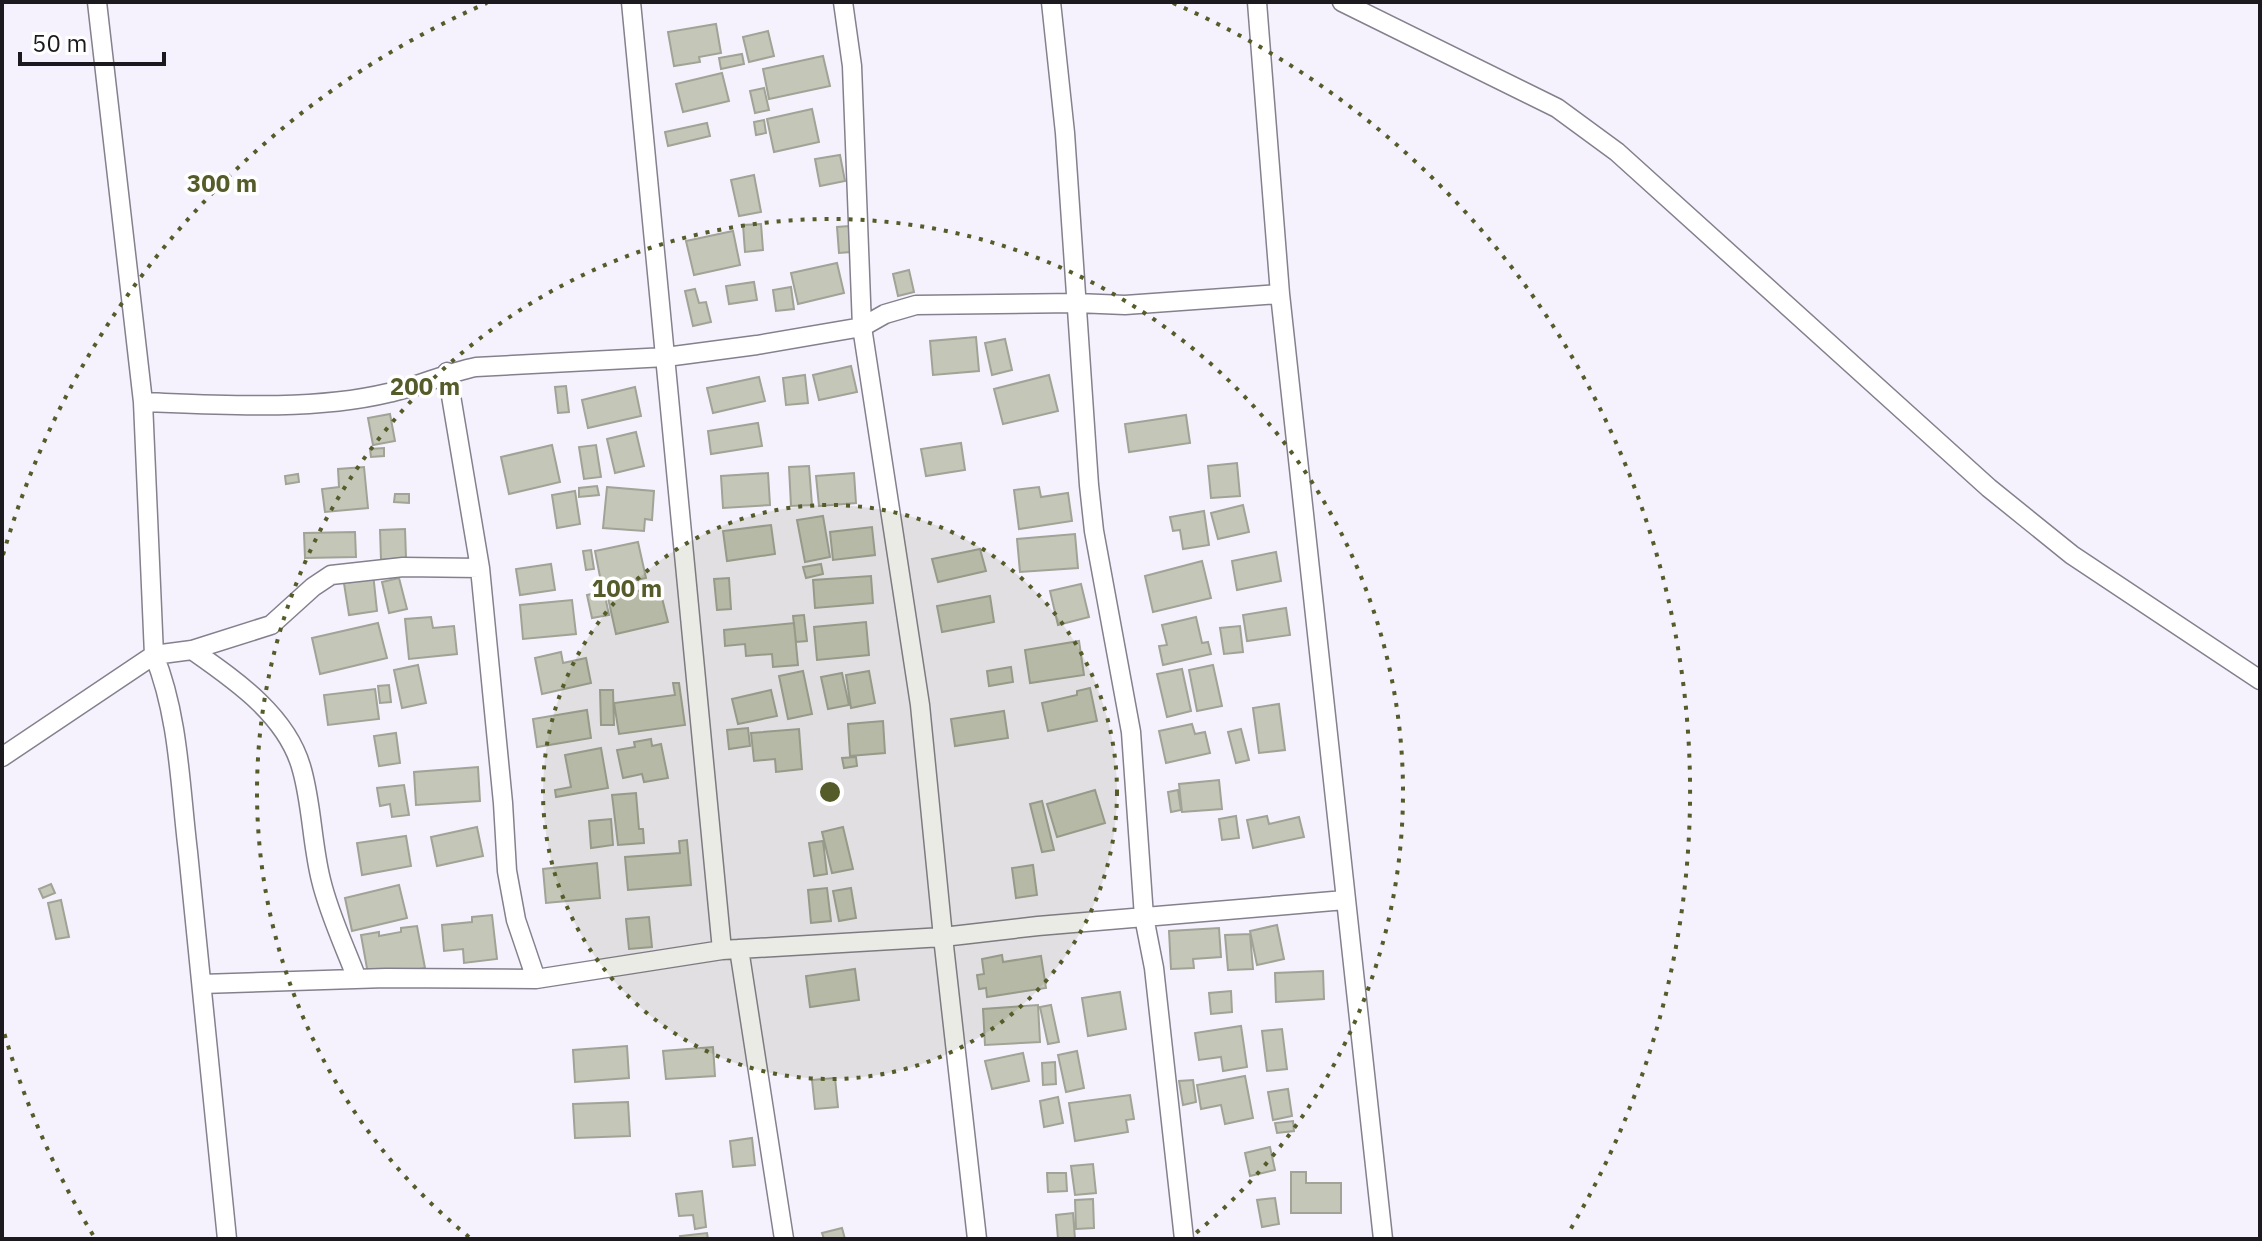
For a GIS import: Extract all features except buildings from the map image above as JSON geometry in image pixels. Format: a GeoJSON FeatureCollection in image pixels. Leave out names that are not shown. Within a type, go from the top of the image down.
{"type":"FeatureCollection","features":[{"type":"Feature","properties":{"kind":"street"},"geometry":{"type":"LineString","coordinates":[[97,2],[143,402],[154,655],[167,685],[175,739],[227,1239]]}},
{"type":"Feature","properties":{"kind":"street"},"geometry":{"type":"LineString","coordinates":[[631,2],[666,357],[731,949],[784,1239]]}},
{"type":"Feature","properties":{"kind":"street"},"geometry":{"type":"LineString","coordinates":[[843,2],[852,66],[862,327],[920,705],[977,1239]]}},
{"type":"Feature","properties":{"kind":"street"},"geometry":{"type":"LineString","coordinates":[[1051,2],[1065,133],[1094,531],[1131,732],[1144,917],[1154,968],[1184,1239]]}},
{"type":"Feature","properties":{"kind":"street"},"geometry":{"type":"LineString","coordinates":[[1257,2],[1280,294],[1383,1239]]}},
{"type":"Feature","properties":{"kind":"street"},"geometry":{"type":"LineString","coordinates":[[1342,2],[1557,108],[1617,152],[1989,488],[2072,555],[2260,680]]}},
{"type":"Feature","properties":{"kind":"street"},"geometry":{"type":"LineString","coordinates":[[143,402],[223,405],[342,400],[388,393],[447,372],[476,367],[666,357],[862,327],[885,314],[916,305],[1125,305],[1280,294]]}},
{"type":"Feature","properties":{"kind":"street"},"geometry":{"type":"LineString","coordinates":[[455,410],[476,367]]}},
{"type":"Feature","properties":{"kind":"street"},"geometry":{"type":"LineString","coordinates":[[447,372],[480,568],[507,871],[516,920],[536,979]]}},
{"type":"Feature","properties":{"kind":"street"},"geometry":{"type":"LineString","coordinates":[[2,757],[154,655],[192,650],[271,625],[321,580],[331,575],[403,567],[480,568]]}},
{"type":"Feature","properties":{"kind":"street"},"geometry":{"type":"LineString","coordinates":[[192,650],[242,686],[288,740],[302,768],[321,882],[357,979]]}},
{"type":"Feature","properties":{"kind":"street"},"geometry":{"type":"LineString","coordinates":[[202,984],[357,979],[536,979],[731,949],[943,937],[1345,900]]}}]}
